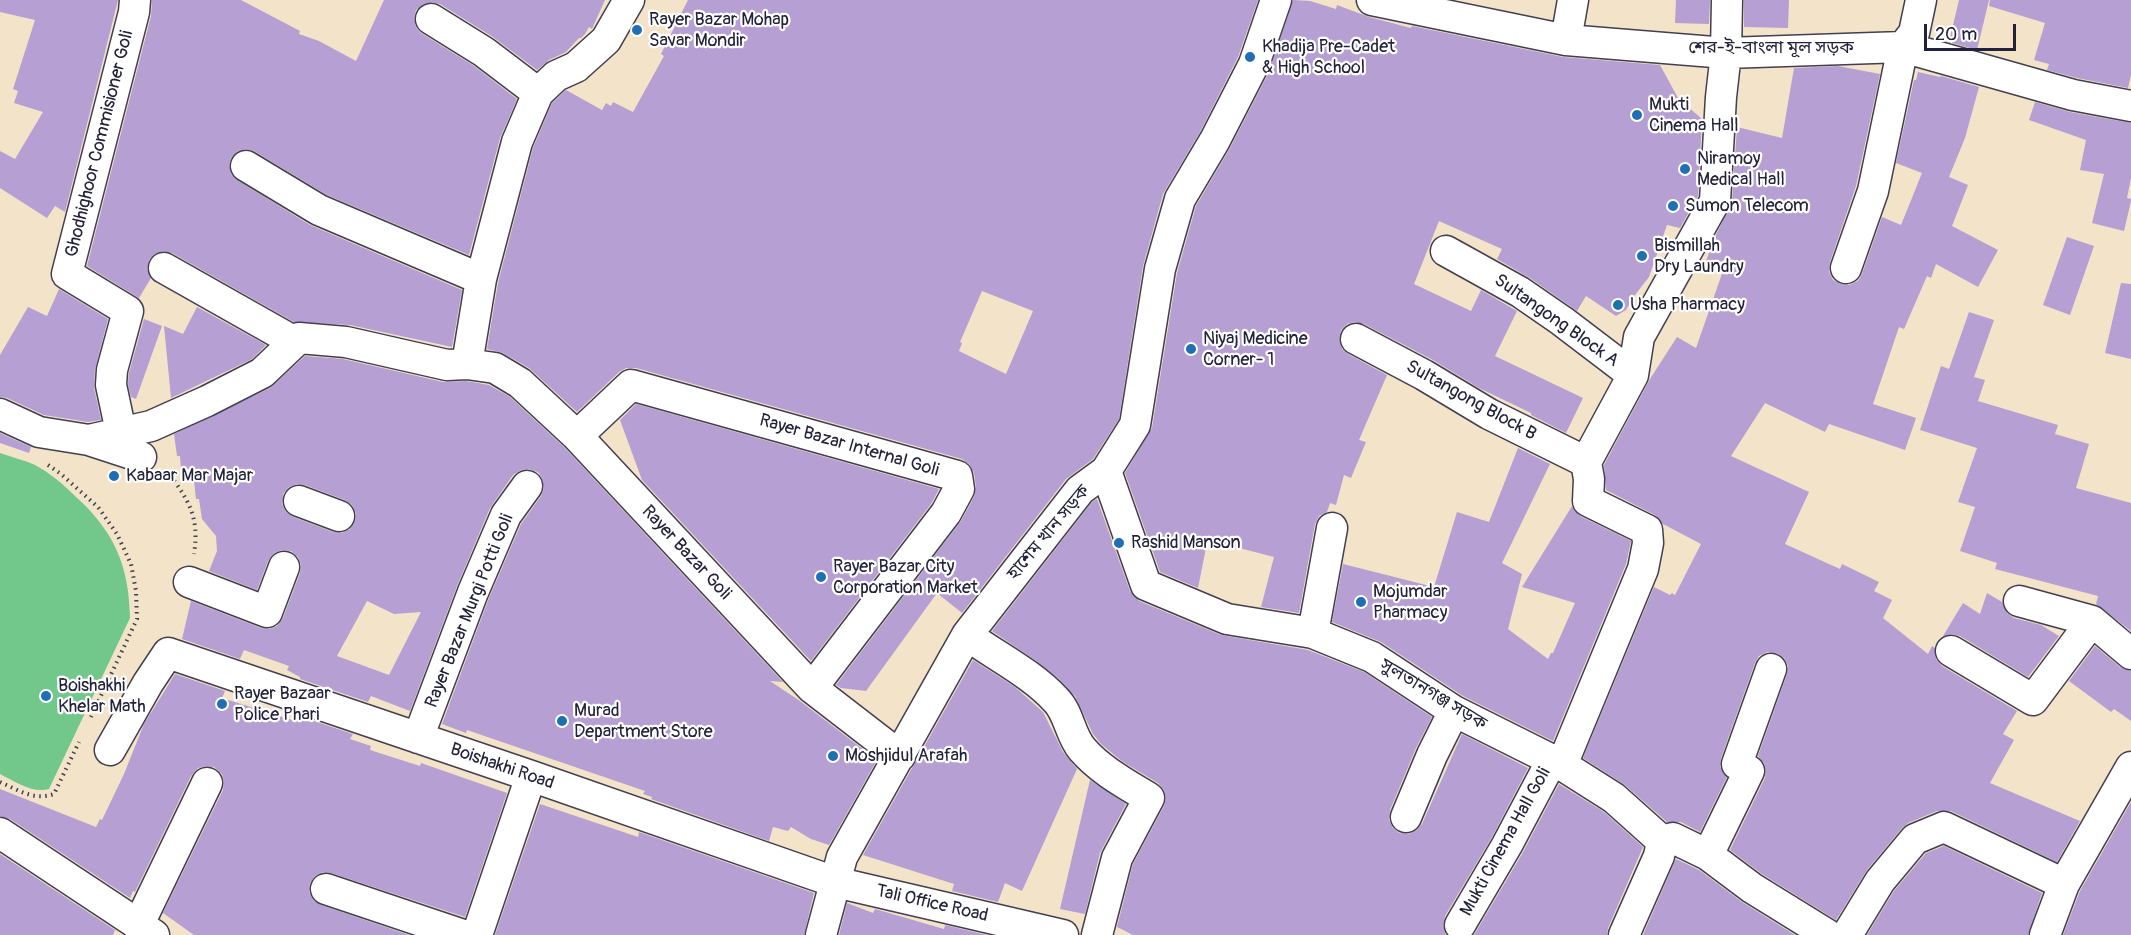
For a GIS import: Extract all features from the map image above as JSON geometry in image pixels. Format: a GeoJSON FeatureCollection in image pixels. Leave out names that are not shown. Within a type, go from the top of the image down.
{"type":"FeatureCollection","features":[{"type":"Feature","properties":{"kind":"street","name":"Ghodhighoor Commisioner Goli"},"geometry":{"type":"LineString","coordinates":[[122,432],[111,385],[112,370],[128,311],[67,274],[120,70],[135,0]]}},
{"type":"Feature","properties":{"kind":"street"},"geometry":{"type":"LineString","coordinates":[[467,364],[481,279],[517,141],[537,93],[556,76],[576,67],[606,40],[629,0]]}},
{"type":"Feature","properties":{"kind":"street","name":"হাশেম খান সড়ক"},"geometry":{"type":"LineString","coordinates":[[821,935],[842,857],[967,635],[1080,490],[1106,471],[1136,424],[1160,269],[1180,199],[1215,140],[1254,64],[1276,0]]}},
{"type":"Feature","properties":{"kind":"street"},"geometry":{"type":"LineString","coordinates":[[1566,40],[1573,0]]}},
{"type":"Feature","properties":{"kind":"street"},"geometry":{"type":"LineString","coordinates":[[1586,462],[1633,375],[1639,337],[1715,201],[1726,53],[1727,0]]}},
{"type":"Feature","properties":{"kind":"street"},"geometry":{"type":"LineString","coordinates":[[1846,268],[1873,191],[1904,46],[1914,33],[1921,0]]}},
{"type":"Feature","properties":{"kind":"street","name":"শের-ই-বাংলা মূল সড়ক"},"geometry":{"type":"LineString","coordinates":[[1388,2],[1566,40],[1726,53],[1904,46],[2073,95],[2131,106]]}},
{"type":"Feature","properties":{"kind":"street"},"geometry":{"type":"LineString","coordinates":[[430,19],[484,52],[537,93]]}},
{"type":"Feature","properties":{"kind":"street"},"geometry":{"type":"LineString","coordinates":[[246,166],[319,210],[481,279]]}},
{"type":"Feature","properties":{"kind":"street","name":"Sultangong Block A"},"geometry":{"type":"LineString","coordinates":[[1446,251],[1520,292],[1633,375]]}},
{"type":"Feature","properties":{"kind":"street"},"geometry":{"type":"LineString","coordinates":[[89,440],[151,426],[207,401],[262,373],[295,342],[164,268]]}},
{"type":"Feature","properties":{"kind":"street","name":"Rayer Bazar Goli"},"geometry":{"type":"LineString","coordinates":[[295,342],[299,338],[346,342],[447,365],[467,364],[495,368],[520,383],[577,436],[812,688],[900,756]]}},
{"type":"Feature","properties":{"kind":"street","name":"Sultangong Block B"},"geometry":{"type":"LineString","coordinates":[[1356,339],[1424,375],[1489,414],[1586,462]]}},
{"type":"Feature","properties":{"kind":"street","name":"Rayer Bazar Internal Goli"},"geometry":{"type":"LineString","coordinates":[[577,436],[631,385],[957,476],[959,489],[946,513],[812,688]]}},
{"type":"Feature","properties":{"kind":"street"},"geometry":{"type":"LineString","coordinates":[[0,414],[39,432],[89,440],[141,457]]}},
{"type":"Feature","properties":{"kind":"street","name":"Mukti Cinema Hall Goli"},"geometry":{"type":"LineString","coordinates":[[1460,925],[1557,762],[1643,569],[1648,543],[1647,530],[1588,501],[1590,479],[1586,462]]}},
{"type":"Feature","properties":{"kind":"street","name":"সুলতানগঞ্জ সড়ক"},"geometry":{"type":"LineString","coordinates":[[1106,471],[1146,585],[1227,619],[1313,633],[1372,657],[1454,711],[1557,762],[1614,798],[1662,841]]}},
{"type":"Feature","properties":{"kind":"street","name":"Rayer Bazar Murgi Potti Goli"},"geometry":{"type":"LineString","coordinates":[[418,738],[473,592],[506,515],[527,486]]}},
{"type":"Feature","properties":{"kind":"street"},"geometry":{"type":"LineString","coordinates":[[299,501],[339,516]]}},
{"type":"Feature","properties":{"kind":"street"},"geometry":{"type":"LineString","coordinates":[[1313,633],[1332,528]]}},
{"type":"Feature","properties":{"kind":"street"},"geometry":{"type":"LineString","coordinates":[[189,582],[278,616],[284,567]]}},
{"type":"Feature","properties":{"kind":"street"},"geometry":{"type":"LineString","coordinates":[[2019,601],[2092,621],[2131,654]]}},
{"type":"Feature","properties":{"kind":"street"},"geometry":{"type":"LineString","coordinates":[[1951,651],[2033,700],[2092,621]]}},
{"type":"Feature","properties":{"kind":"street"},"geometry":{"type":"LineString","coordinates":[[967,635],[999,658],[1035,678],[1059,703],[1081,748],[1113,777],[1149,798],[1117,858],[1097,935]]}},
{"type":"Feature","properties":{"kind":"street","name":"Boishakhi Road"},"geometry":{"type":"LineString","coordinates":[[110,750],[168,653],[835,882]]}},
{"type":"Feature","properties":{"kind":"street"},"geometry":{"type":"LineString","coordinates":[[1708,855],[1749,771],[1737,764],[1771,669]]}},
{"type":"Feature","properties":{"kind":"street"},"geometry":{"type":"LineString","coordinates":[[1406,817],[1432,755],[1454,711]]}},
{"type":"Feature","properties":{"kind":"street"},"geometry":{"type":"LineString","coordinates":[[2045,935],[2064,884],[2131,767]]}},
{"type":"Feature","properties":{"kind":"street"},"geometry":{"type":"LineString","coordinates":[[477,935],[531,776]]}},
{"type":"Feature","properties":{"kind":"street"},"geometry":{"type":"LineString","coordinates":[[0,833],[146,930],[207,783]]}},
{"type":"Feature","properties":{"kind":"street"},"geometry":{"type":"LineString","coordinates":[[1847,935],[1880,881],[1915,839],[1944,827],[2064,884]]}},
{"type":"Feature","properties":{"kind":"street"},"geometry":{"type":"LineString","coordinates":[[1624,935],[1659,856],[1662,841],[1673,837],[1708,855],[1752,888],[1828,935]]}},
{"type":"Feature","properties":{"kind":"street","name":"Tali Office Road"},"geometry":{"type":"LineString","coordinates":[[835,882],[1063,935]]}},
{"type":"Feature","properties":{"kind":"street"},"geometry":{"type":"LineString","coordinates":[[326,889],[463,935]]}},
{"type":"Feature","properties":{"kind":"path"},"geometry":{"type":"LineString","coordinates":[[141,457],[166,469],[189,501],[197,536],[189,582]]}},
{"type":"Feature","properties":{"kind":"path"},"geometry":{"type":"LineString","coordinates":[[45,464],[61,474],[98,507],[117,534],[131,564],[136,591],[137,620],[88,722]]}},
{"type":"Feature","properties":{"kind":"path"},"geometry":{"type":"LineString","coordinates":[[0,782],[31,796],[44,797],[54,794],[83,733]]}},
{"type":"Feature","properties":{"kind":"green space","name":"Boishakhi Khelar Math"},"geometry":{"type":"Polygon","coordinates":[[[0,453],[35,465],[66,487],[89,509],[117,550],[129,599],[130,618],[49,789],[43,790],[24,786],[0,774],[0,453]]]}},
{"type":"Feature","properties":{"kind":"building"},"geometry":{"type":"Polygon","coordinates":[[[0,0],[118,0],[65,212],[55,206],[47,218],[0,188],[0,151],[15,159],[43,112],[14,103],[18,91],[13,89],[35,20],[0,12],[0,0]]]}},
{"type":"Feature","properties":{"kind":"building"},"geometry":{"type":"Polygon","coordinates":[[[152,0],[241,0],[300,31],[299,34],[319,41],[356,61],[384,0],[605,0],[592,29],[589,27],[566,52],[549,60],[537,70],[493,37],[440,4],[432,2],[423,4],[416,10],[414,18],[416,27],[421,33],[474,66],[517,99],[500,138],[469,255],[327,195],[254,151],[246,149],[238,151],[231,158],[229,165],[231,174],[237,180],[310,225],[462,290],[452,347],[350,325],[294,322],[172,253],[164,251],[155,254],[149,260],[147,269],[151,278],[139,298],[87,266],[151,16],[152,0]]]}},
{"type":"Feature","properties":{"kind":"building"},"geometry":{"type":"Polygon","coordinates":[[[688,0],[1258,0],[1238,57],[1200,132],[1163,194],[1143,266],[1119,419],[1093,459],[1066,479],[962,613],[937,593],[866,691],[841,688],[836,685],[961,521],[974,497],[976,487],[974,473],[969,464],[962,459],[636,368],[626,368],[619,372],[577,412],[529,368],[503,353],[487,349],[498,283],[533,148],[552,103],[566,90],[602,110],[606,103],[611,106],[613,102],[633,112],[664,56],[661,54],[688,0]],[[982,291],[960,342],[962,343],[959,351],[1006,374],[1033,311],[982,291]]]}},
{"type":"Feature","properties":{"kind":"building"},"geometry":{"type":"Polygon","coordinates":[[[1293,0],[1310,1],[1336,9],[1337,5],[1369,17],[1411,28],[1412,26],[1563,57],[1660,65],[1678,98],[1702,119],[1698,196],[1680,228],[1667,225],[1649,277],[1626,310],[1616,316],[1586,296],[1577,311],[1530,278],[1497,259],[1502,249],[1439,221],[1414,284],[1471,311],[1481,290],[1517,311],[1495,356],[1583,398],[1566,433],[1364,324],[1355,322],[1347,324],[1341,330],[1339,339],[1342,349],[1387,375],[1359,440],[1366,442],[1351,478],[1344,475],[1336,505],[1330,503],[1327,512],[1319,516],[1315,524],[1299,613],[1261,607],[1274,557],[1224,544],[1223,547],[1207,543],[1198,588],[1160,572],[1125,473],[1152,428],[1177,273],[1196,206],[1230,148],[1269,72],[1293,0]]]}},
{"type":"Feature","properties":{"kind":"building"},"geometry":{"type":"Polygon","coordinates":[[[1676,0],[1710,0],[1709,24],[1675,23],[1676,0]]]}},
{"type":"Feature","properties":{"kind":"building"},"geometry":{"type":"Polygon","coordinates":[[[1744,0],[1789,0],[1788,28],[1744,27],[1744,0]]]}},
{"type":"Feature","properties":{"kind":"building"},"geometry":{"type":"Polygon","coordinates":[[[1959,0],[1989,0],[1977,50],[1949,42],[1959,0]]]}},
{"type":"Feature","properties":{"kind":"building"},"geometry":{"type":"Polygon","coordinates":[[[1990,0],[2131,0],[2131,75],[2128,88],[2047,70],[2049,64],[2034,60],[2045,23],[1989,6],[1990,0]]]}},
{"type":"Feature","properties":{"kind":"building"},"geometry":{"type":"Polygon","coordinates":[[[1838,66],[1880,74],[1856,186],[1830,262],[1829,272],[1833,280],[1849,285],[1858,281],[1882,217],[1901,225],[1922,173],[1896,163],[1914,80],[1918,72],[1979,87],[1965,138],[1949,177],[1968,185],[1952,226],[1998,250],[1978,287],[1936,264],[1931,278],[1927,276],[1904,329],[1899,327],[1873,404],[1916,418],[1905,450],[1829,424],[1825,432],[1765,403],[1731,456],[1809,492],[1785,544],[1840,569],[1842,564],[1879,582],[1874,591],[1892,600],[1883,618],[1928,654],[1932,646],[1935,648],[1936,659],[1942,666],[2017,711],[2003,734],[2014,740],[1990,783],[2080,821],[2057,862],[1951,811],[1937,811],[1908,823],[1902,828],[1867,870],[1836,920],[1762,874],[1730,850],[1765,778],[1764,763],[1758,756],[1788,666],[1784,658],[1777,653],[1767,652],[1759,656],[1755,663],[1721,758],[1720,767],[1727,777],[1700,832],[1681,822],[1667,822],[1625,785],[1583,758],[1654,587],[1675,595],[1701,544],[1663,524],[1655,515],[1606,490],[1604,465],[1650,379],[1677,337],[1696,348],[1724,268],[1706,261],[1732,202],[1737,127],[1782,138],[1794,68],[1838,66]]]}},
{"type":"Feature","properties":{"kind":"building"},"geometry":{"type":"Polygon","coordinates":[[[2035,102],[2070,112],[2131,123],[2131,178],[2127,198],[2131,201],[2124,231],[2092,223],[2104,174],[2080,170],[2086,140],[2029,120],[2035,102]]]}},
{"type":"Feature","properties":{"kind":"building"},"geometry":{"type":"Polygon","coordinates":[[[2067,237],[2094,246],[2070,315],[2043,305],[2067,237]]]}},
{"type":"Feature","properties":{"kind":"building"},"geometry":{"type":"Polygon","coordinates":[[[2121,283],[2131,284],[2131,359],[2105,353],[2121,283]]]}},
{"type":"Feature","properties":{"kind":"building"},"geometry":{"type":"Polygon","coordinates":[[[59,289],[108,319],[95,369],[94,388],[101,420],[88,422],[44,415],[0,397],[0,355],[28,307],[47,316],[59,289]]]}},
{"type":"Feature","properties":{"kind":"building"},"geometry":{"type":"Polygon","coordinates":[[[197,307],[266,345],[252,359],[171,398],[164,326],[183,334],[197,307]]]}},
{"type":"Feature","properties":{"kind":"building"},"geometry":{"type":"Polygon","coordinates":[[[1969,312],[1994,320],[1974,377],[1985,380],[1978,401],[2058,425],[2055,434],[2089,444],[2076,488],[2131,503],[2131,631],[2096,604],[2098,596],[1995,569],[1997,563],[1960,551],[1975,507],[1958,502],[1977,448],[1920,430],[1941,366],[1949,369],[1969,312]]]}},
{"type":"Feature","properties":{"kind":"building"},"geometry":{"type":"Polygon","coordinates":[[[144,319],[162,326],[136,399],[131,397],[128,384],[129,373],[144,319]]]}},
{"type":"Feature","properties":{"kind":"building"},"geometry":{"type":"Polygon","coordinates":[[[305,356],[343,359],[443,382],[466,381],[489,385],[510,397],[565,448],[783,682],[770,681],[877,760],[829,845],[811,839],[791,827],[788,831],[773,827],[769,841],[651,799],[652,797],[643,794],[645,791],[467,730],[466,733],[442,724],[489,598],[521,524],[544,488],[538,472],[529,469],[521,470],[513,475],[490,508],[457,586],[410,711],[371,696],[368,702],[300,679],[287,670],[289,666],[244,650],[240,659],[182,639],[191,601],[261,628],[269,629],[277,626],[283,618],[300,573],[301,565],[298,557],[291,551],[282,550],[274,553],[268,561],[257,590],[209,571],[217,551],[216,536],[202,519],[194,481],[189,482],[187,468],[181,469],[180,456],[177,456],[174,434],[270,388],[305,356]],[[297,484],[289,487],[283,494],[282,504],[286,512],[293,517],[333,532],[342,533],[350,529],[356,514],[352,505],[345,500],[297,484]],[[367,601],[337,656],[389,675],[421,612],[394,614],[367,601]]]}},
{"type":"Feature","properties":{"kind":"building"},"geometry":{"type":"Polygon","coordinates":[[[636,404],[939,489],[931,504],[811,661],[642,480],[620,420],[636,404]]]}},
{"type":"Feature","properties":{"kind":"building"},"geometry":{"type":"Polygon","coordinates":[[[0,433],[31,447],[29,453],[0,443],[0,433]]]}},
{"type":"Feature","properties":{"kind":"building"},"geometry":{"type":"Polygon","coordinates":[[[1518,448],[1550,464],[1502,563],[1522,574],[1508,629],[1548,659],[1553,653],[1575,603],[1522,587],[1572,506],[1580,516],[1631,541],[1626,564],[1553,741],[1463,696],[1381,642],[1332,622],[1343,564],[1434,587],[1457,512],[1489,522],[1518,448]]]}},
{"type":"Feature","properties":{"kind":"building"},"geometry":{"type":"Polygon","coordinates":[[[1097,499],[1130,591],[1139,601],[1221,635],[1308,650],[1364,672],[1432,717],[1416,748],[1390,810],[1389,820],[1399,833],[1409,834],[1422,824],[1462,734],[1528,768],[1492,837],[1445,916],[1443,925],[1446,935],[1133,935],[1117,927],[1133,864],[1164,806],[1166,798],[1164,790],[1158,783],[1123,762],[1101,744],[1093,734],[1075,696],[1058,678],[992,631],[1092,502],[1097,499]]]}},
{"type":"Feature","properties":{"kind":"building"},"geometry":{"type":"Polygon","coordinates":[[[1987,593],[2002,602],[2007,613],[2014,618],[2041,625],[2059,636],[2028,677],[1960,636],[1952,634],[1943,636],[1963,603],[1980,614],[1987,593]]]}},
{"type":"Feature","properties":{"kind":"building"},"geometry":{"type":"Polygon","coordinates":[[[2095,646],[2120,667],[2131,671],[2131,721],[2114,709],[2111,712],[2069,681],[2095,646]]]}},
{"type":"Feature","properties":{"kind":"building"},"geometry":{"type":"Polygon","coordinates":[[[973,660],[1015,687],[1043,712],[1063,752],[1077,769],[1022,891],[1005,883],[998,902],[952,891],[954,884],[863,855],[973,660]]]}},
{"type":"Feature","properties":{"kind":"building"},"geometry":{"type":"Polygon","coordinates":[[[175,674],[225,691],[222,698],[292,720],[293,714],[353,734],[350,739],[371,746],[370,750],[420,766],[421,763],[507,793],[465,917],[323,872],[315,876],[310,883],[309,892],[314,901],[409,935],[194,935],[163,913],[223,790],[222,774],[214,767],[198,768],[191,776],[130,898],[10,819],[0,816],[0,789],[96,827],[100,819],[102,820],[124,774],[144,724],[175,674]]]}},
{"type":"Feature","properties":{"kind":"building"},"geometry":{"type":"Polygon","coordinates":[[[1090,780],[1126,804],[1100,853],[1085,914],[1060,909],[1090,780]]]}},
{"type":"Feature","properties":{"kind":"building"},"geometry":{"type":"Polygon","coordinates":[[[1559,784],[1604,812],[1643,847],[1607,935],[1474,935],[1522,854],[1559,784]]]}},
{"type":"Feature","properties":{"kind":"building"},"geometry":{"type":"Polygon","coordinates":[[[2131,802],[2131,935],[2063,935],[2080,891],[2131,802]]]}},
{"type":"Feature","properties":{"kind":"building"},"geometry":{"type":"Polygon","coordinates":[[[540,804],[638,837],[639,832],[814,893],[804,935],[495,935],[540,804]]]}},
{"type":"Feature","properties":{"kind":"building"},"geometry":{"type":"Polygon","coordinates":[[[1944,846],[2042,893],[2028,935],[1867,935],[1894,891],[1926,853],[1944,846]]]}},
{"type":"Feature","properties":{"kind":"building"},"geometry":{"type":"Polygon","coordinates":[[[0,854],[115,930],[113,935],[0,935],[0,854]]]}},
{"type":"Feature","properties":{"kind":"building"},"geometry":{"type":"Polygon","coordinates":[[[1676,859],[1699,870],[1742,902],[1795,935],[1643,935],[1676,859]]]}},
{"type":"Feature","properties":{"kind":"building"},"geometry":{"type":"Polygon","coordinates":[[[847,903],[873,913],[875,909],[944,929],[945,925],[987,935],[839,935],[847,903]]]}},
{"type":"Feature","properties":{"kind":"place","name":"Rayer Bazar Mohap Savar Mondir"},"geometry":{"type":"Point","coordinates":[637,30]}},
{"type":"Feature","properties":{"kind":"place","name":"Khadija Pre-Cadet & High School"},"geometry":{"type":"Point","coordinates":[1250,57]}},
{"type":"Feature","properties":{"kind":"place","name":"Mukti Cinema Hall"},"geometry":{"type":"Point","coordinates":[1637,115]}},
{"type":"Feature","properties":{"kind":"place","name":"Niramoy Medical Hall"},"geometry":{"type":"Point","coordinates":[1685,169]}},
{"type":"Feature","properties":{"kind":"place","name":"Sumon Telecom"},"geometry":{"type":"Point","coordinates":[1673,206]}},
{"type":"Feature","properties":{"kind":"place","name":"Bismillah Dry Laundry"},"geometry":{"type":"Point","coordinates":[1642,256]}},
{"type":"Feature","properties":{"kind":"place","name":"Usha Pharmacy"},"geometry":{"type":"Point","coordinates":[1618,305]}},
{"type":"Feature","properties":{"kind":"place","name":"Niyaj Medicine Corner- 1"},"geometry":{"type":"Point","coordinates":[1191,349]}},
{"type":"Feature","properties":{"kind":"place","name":"Kabaar Mar Majar"},"geometry":{"type":"Point","coordinates":[114,476]}},
{"type":"Feature","properties":{"kind":"place","name":"Rashid Manson"},"geometry":{"type":"Point","coordinates":[1119,543]}},
{"type":"Feature","properties":{"kind":"place","name":"Rayer Bazar City Corporation Market"},"geometry":{"type":"Point","coordinates":[821,577]}},
{"type":"Feature","properties":{"kind":"place","name":"Mojumdar Pharmacy"},"geometry":{"type":"Point","coordinates":[1361,602]}},
{"type":"Feature","properties":{"kind":"place","name":"Boishakhi Khelar Math"},"geometry":{"type":"Point","coordinates":[46,696]}},
{"type":"Feature","properties":{"kind":"place","name":"Rayer Bazaar Police Phari"},"geometry":{"type":"Point","coordinates":[222,704]}},
{"type":"Feature","properties":{"kind":"place","name":"Murad Department Store"},"geometry":{"type":"Point","coordinates":[562,721]}},
{"type":"Feature","properties":{"kind":"place","name":"Moshjidul Arafah"},"geometry":{"type":"Point","coordinates":[833,756]}}]}
